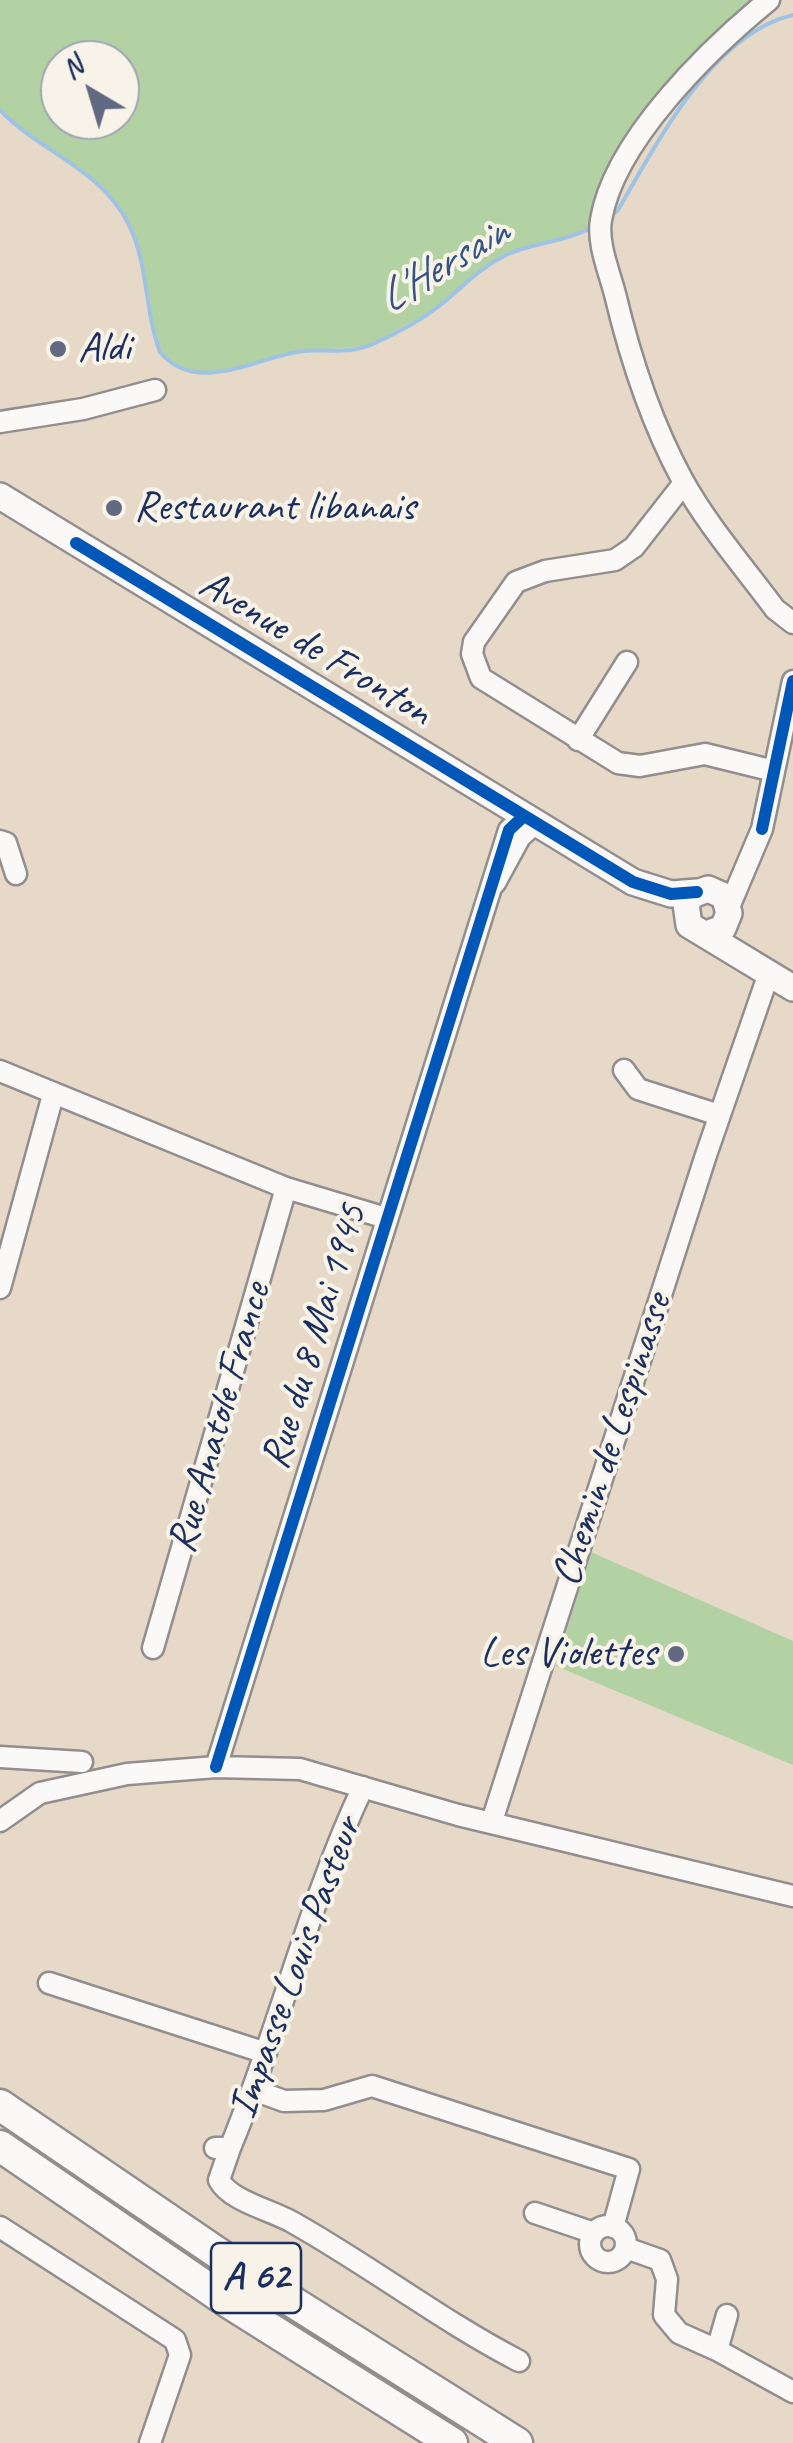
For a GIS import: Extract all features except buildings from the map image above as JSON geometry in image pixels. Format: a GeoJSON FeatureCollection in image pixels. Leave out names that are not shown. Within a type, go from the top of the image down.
{"type":"FeatureCollection","features":[{"type":"Feature","properties":{"kind":"highway","name":"A 62"},"geometry":{"type":"LineString","coordinates":[[0,2106],[250,2274],[517,2443]]}},
{"type":"Feature","properties":{"kind":"highway","name":"A 62"},"geometry":{"type":"LineString","coordinates":[[0,2146],[231,2304],[452,2443]]}},
{"type":"Feature","properties":{"kind":"main road","name":"Avenue de Fronton"},"geometry":{"type":"LineString","coordinates":[[0,496],[647,889],[672,894],[700,891]]}},
{"type":"Feature","properties":{"kind":"main road","name":"Avenue de Fronton"},"geometry":{"type":"LineString","coordinates":[[0,507],[73,542]]}},
{"type":"Feature","properties":{"kind":"main road","name":"Avenue de Fronton"},"geometry":{"type":"LineString","coordinates":[[524,816],[633,892],[685,916]]}},
{"type":"Feature","properties":{"kind":"main road"},"geometry":{"type":"LineString","coordinates":[[721,922],[692,929],[685,916],[686,904],[700,891],[719,893],[721,922],[743,948],[793,988]]}},
{"type":"Feature","properties":{"kind":"street"},"geometry":{"type":"LineString","coordinates":[[769,0],[703,57],[668,97],[607,195],[600,224],[616,302],[643,390],[684,483],[775,609],[793,623]]}},
{"type":"Feature","properties":{"kind":"street"},"geometry":{"type":"LineString","coordinates":[[0,422],[83,409],[155,390]]}},
{"type":"Feature","properties":{"kind":"street"},"geometry":{"type":"LineString","coordinates":[[684,483],[634,546],[616,560],[544,572],[516,582],[474,642],[472,654],[481,678],[578,740],[628,766],[704,754],[774,772]]}},
{"type":"Feature","properties":{"kind":"street"},"geometry":{"type":"LineString","coordinates":[[578,740],[627,662]]}},
{"type":"Feature","properties":{"kind":"street"},"geometry":{"type":"LineString","coordinates":[[721,922],[762,829],[793,682]]}},
{"type":"Feature","properties":{"kind":"street","name":"Rue du 8 Mai 1945"},"geometry":{"type":"LineString","coordinates":[[216,1767],[386,1218],[496,883],[509,830],[524,816]]}},
{"type":"Feature","properties":{"kind":"street"},"geometry":{"type":"LineString","coordinates":[[700,891],[739,867],[762,829]]}},
{"type":"Feature","properties":{"kind":"street"},"geometry":{"type":"LineString","coordinates":[[0,841],[6,844],[16,874]]}},
{"type":"Feature","properties":{"kind":"street","name":"Chemin de Lespinasse"},"geometry":{"type":"LineString","coordinates":[[492,1821],[719,1114],[781,978]]}},
{"type":"Feature","properties":{"kind":"street"},"geometry":{"type":"LineString","coordinates":[[624,1070],[638,1088],[719,1114]]}},
{"type":"Feature","properties":{"kind":"street"},"geometry":{"type":"LineString","coordinates":[[0,1071],[286,1188],[386,1218]]}},
{"type":"Feature","properties":{"kind":"street"},"geometry":{"type":"LineString","coordinates":[[0,1288],[53,1095]]}},
{"type":"Feature","properties":{"kind":"street","name":"Rue Anatole France"},"geometry":{"type":"LineString","coordinates":[[153,1648],[286,1188]]}},
{"type":"Feature","properties":{"kind":"street"},"geometry":{"type":"LineString","coordinates":[[0,1757],[82,1762]]}},
{"type":"Feature","properties":{"kind":"street"},"geometry":{"type":"LineString","coordinates":[[28,1757],[40,1793]]}},
{"type":"Feature","properties":{"kind":"street"},"geometry":{"type":"LineString","coordinates":[[0,1822],[40,1793],[127,1774],[216,1767],[300,1769],[741,1887],[793,1896]]}},
{"type":"Feature","properties":{"kind":"street","name":"Impasse Louis Pasteur"},"geometry":{"type":"LineString","coordinates":[[363,1787],[314,1912],[254,2090],[223,2148],[219,2180],[230,2193],[296,2224],[472,2336],[519,2361]]}},
{"type":"Feature","properties":{"kind":"street"},"geometry":{"type":"LineString","coordinates":[[49,1983],[266,2054]]}},
{"type":"Feature","properties":{"kind":"street"},"geometry":{"type":"LineString","coordinates":[[254,2090],[284,2101],[324,2100],[372,2086],[628,2169],[604,2230],[590,2244],[594,2255],[604,2262],[622,2256],[626,2238],[604,2230],[534,2213]]}},
{"type":"Feature","properties":{"kind":"street"},"geometry":{"type":"LineString","coordinates":[[0,2227],[175,2340],[180,2355],[150,2443]]}},
{"type":"Feature","properties":{"kind":"street"},"geometry":{"type":"LineString","coordinates":[[626,2248],[660,2260],[667,2279],[664,2316],[679,2333],[793,2392]]}},
{"type":"Feature","properties":{"kind":"street"},"geometry":{"type":"LineString","coordinates":[[717,2350],[727,2315]]}},
{"type":"Feature","properties":{"kind":"green space"},"geometry":{"type":"Polygon","coordinates":[[[0,0],[769,0],[668,97],[600,224],[562,241],[509,253],[473,275],[435,309],[368,346],[294,352],[231,370],[198,372],[180,368],[160,352],[140,255],[116,204],[86,174],[16,125],[0,110],[0,0]]]}},
{"type":"Feature","properties":{"kind":"green space","name":"Les Violettes"},"geometry":{"type":"Polygon","coordinates":[[[591,1552],[793,1641],[793,1765],[556,1666],[591,1552]]]}},
{"type":"Feature","properties":{"kind":"waterway","name":"L'Hersain"},"geometry":{"type":"LineString","coordinates":[[610,217],[618,210],[669,124],[712,67],[764,26],[793,15]]}},
{"type":"Feature","properties":{"kind":"waterway","name":"L'Hersain"},"geometry":{"type":"LineString","coordinates":[[0,110],[86,174],[116,204],[140,255],[160,352],[174,365],[191,371],[226,371],[297,352],[364,347],[424,317],[496,260],[593,227]]}},
{"type":"Feature","properties":{"kind":"cycle path"},"geometry":{"type":"LineString","coordinates":[[76,543],[633,882],[671,894],[697,892]]}},
{"type":"Feature","properties":{"kind":"cycle path"},"geometry":{"type":"LineString","coordinates":[[762,829],[793,681]]}},
{"type":"Feature","properties":{"kind":"cycle path"},"geometry":{"type":"LineString","coordinates":[[216,1767],[509,830],[524,816]]}},
{"type":"Feature","properties":{"kind":"place","name":"Aldi"},"geometry":{"type":"Point","coordinates":[58,349]}},
{"type":"Feature","properties":{"kind":"place","name":"Restaurant libanais"},"geometry":{"type":"Point","coordinates":[114,508]}},
{"type":"Feature","properties":{"kind":"place","name":"Les Violettes"},"geometry":{"type":"Point","coordinates":[676,1654]}}]}
